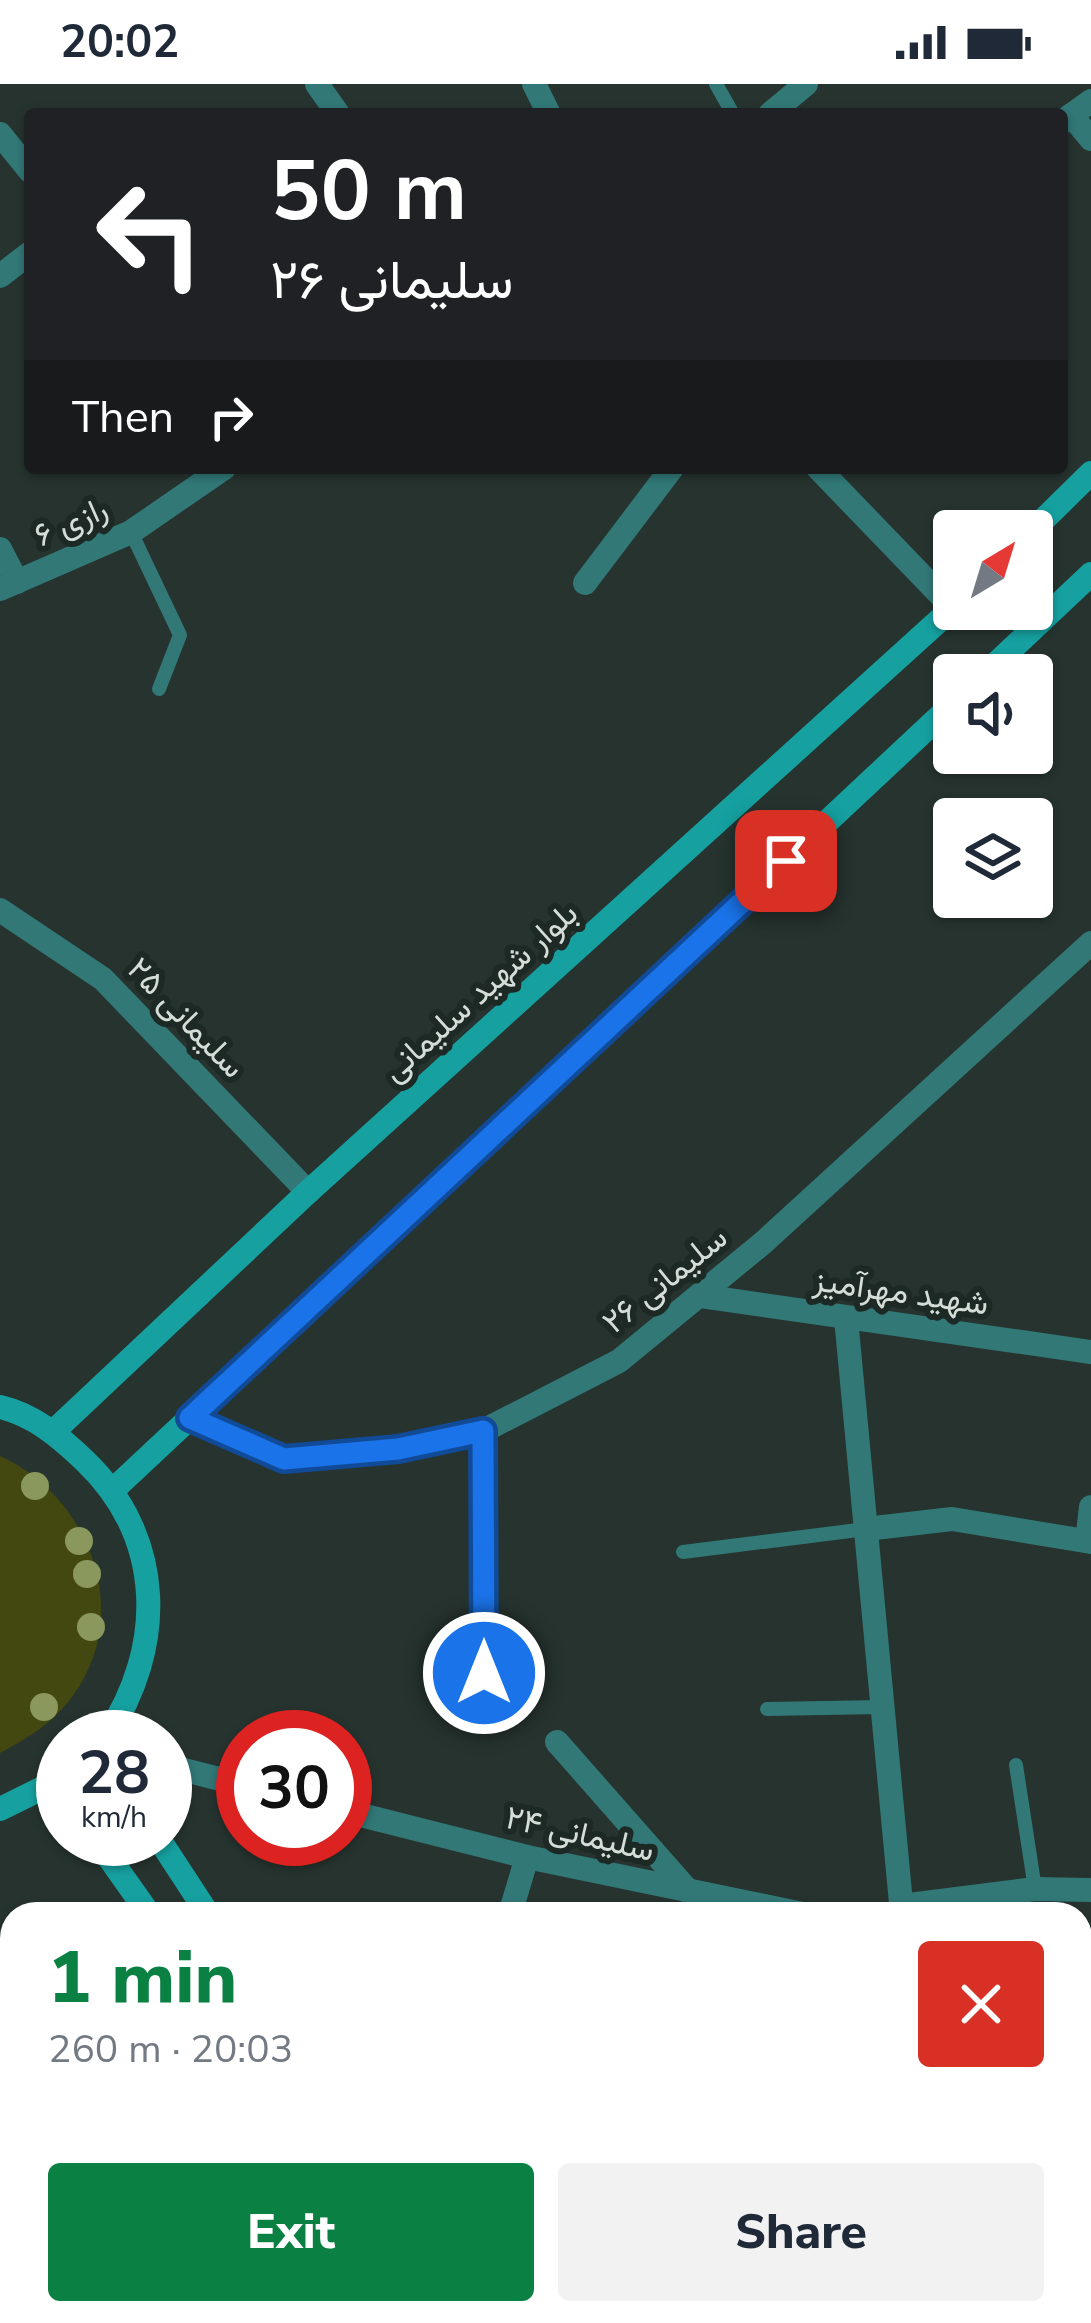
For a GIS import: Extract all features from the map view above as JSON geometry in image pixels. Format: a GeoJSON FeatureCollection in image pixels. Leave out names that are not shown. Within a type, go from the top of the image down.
{"type":"FeatureCollection","features":[{"type":"Feature","properties":{"kind":"main road"},"geometry":{"type":"LineString","coordinates":[[1053,510],[1091,473]]}},
{"type":"Feature","properties":{"kind":"main road"},"geometry":{"type":"LineString","coordinates":[[1006,654],[1091,574]]}},
{"type":"Feature","properties":{"kind":"main road","name":"بلوار شهید سلیمانی"},"geometry":{"type":"LineString","coordinates":[[54,1431],[308,1192],[933,626]]}},
{"type":"Feature","properties":{"kind":"main road"},"geometry":{"type":"LineString","coordinates":[[114,1489],[933,723]]}},
{"type":"Feature","properties":{"kind":"main road"},"geometry":{"type":"LineString","coordinates":[[0,1407],[54,1431],[114,1489],[140,1538],[151,1593],[147,1648],[124,1710]]}},
{"type":"Feature","properties":{"kind":"main road"},"geometry":{"type":"LineString","coordinates":[[0,1809],[36,1795]]}},
{"type":"Feature","properties":{"kind":"main road"},"geometry":{"type":"LineString","coordinates":[[115,1866],[141,1902]]}},
{"type":"Feature","properties":{"kind":"main road"},"geometry":{"type":"LineString","coordinates":[[177,1866],[200,1902]]}},
{"type":"Feature","properties":{"kind":"street"},"geometry":{"type":"LineString","coordinates":[[777,108],[806,84]]}},
{"type":"Feature","properties":{"kind":"street"},"geometry":{"type":"LineString","coordinates":[[1075,113],[1091,139]]}},
{"type":"Feature","properties":{"kind":"street"},"geometry":{"type":"LineString","coordinates":[[0,134],[24,164]]}},
{"type":"Feature","properties":{"kind":"street"},"geometry":{"type":"LineString","coordinates":[[0,276],[24,258]]}},
{"type":"Feature","properties":{"kind":"street","name":"رازی ۶"},"geometry":{"type":"LineString","coordinates":[[9,585],[131,532],[215,474]]}},
{"type":"Feature","properties":{"kind":"street"},"geometry":{"type":"LineString","coordinates":[[586,583],[668,474]]}},
{"type":"Feature","properties":{"kind":"street"},"geometry":{"type":"LineString","coordinates":[[824,474],[933,587]]}},
{"type":"Feature","properties":{"kind":"street"},"geometry":{"type":"LineString","coordinates":[[0,549],[9,585]]}},
{"type":"Feature","properties":{"kind":"street","name":"سلیمانی ۲۵"},"geometry":{"type":"LineString","coordinates":[[0,910],[104,979],[308,1192]]}},
{"type":"Feature","properties":{"kind":"street","name":"سلیمانی ۲۶"},"geometry":{"type":"LineString","coordinates":[[190,1418],[284,1459],[398,1449],[483,1431],[619,1361],[701,1295],[1091,944]]}},
{"type":"Feature","properties":{"kind":"street","name":"شهید مهرآمیز"},"geometry":{"type":"LineString","coordinates":[[701,1295],[1091,1352]]}},
{"type":"Feature","properties":{"kind":"street"},"geometry":{"type":"LineString","coordinates":[[846,1318],[901,1902]]}},
{"type":"Feature","properties":{"kind":"street"},"geometry":{"type":"LineString","coordinates":[[483,1431],[484,1673]]}},
{"type":"Feature","properties":{"kind":"street"},"geometry":{"type":"LineString","coordinates":[[866,1529],[952,1519],[1089,1542],[1091,1508]]}},
{"type":"Feature","properties":{"kind":"street"},"geometry":{"type":"LineString","coordinates":[[557,1742],[689,1892]]}},
{"type":"Feature","properties":{"kind":"street","name":"سلیمانی ۲۴"},"geometry":{"type":"LineString","coordinates":[[372,1818],[527,1857],[741,1902]]}},
{"type":"Feature","properties":{"kind":"street"},"geometry":{"type":"LineString","coordinates":[[513,1902],[527,1857]]}},
{"type":"Feature","properties":{"kind":"street"},"geometry":{"type":"LineString","coordinates":[[950,1902],[1035,1888],[1091,1890]]}},
{"type":"Feature","properties":{"kind":"lane"},"geometry":{"type":"LineString","coordinates":[[131,532],[180,635],[159,689]]}},
{"type":"Feature","properties":{"kind":"lane"},"geometry":{"type":"LineString","coordinates":[[683,1552],[866,1529]]}},
{"type":"Feature","properties":{"kind":"lane"},"geometry":{"type":"LineString","coordinates":[[767,1709],[882,1707]]}},
{"type":"Feature","properties":{"kind":"lane"},"geometry":{"type":"LineString","coordinates":[[1016,1765],[1035,1888]]}},
{"type":"Feature","properties":{"kind":"green space"},"geometry":{"type":"Polygon","coordinates":[[[0,1456],[31,1474],[79,1528],[93,1560],[100,1594],[100,1630],[91,1664],[72,1697],[61,1710],[36,1710],[36,1731],[0,1753],[0,1456]]]}},
{"type":"Feature","properties":{"kind":"route"},"geometry":{"type":"LineString","coordinates":[[484,1673],[483,1431],[398,1449],[284,1459],[190,1418],[786,861]]}}]}
